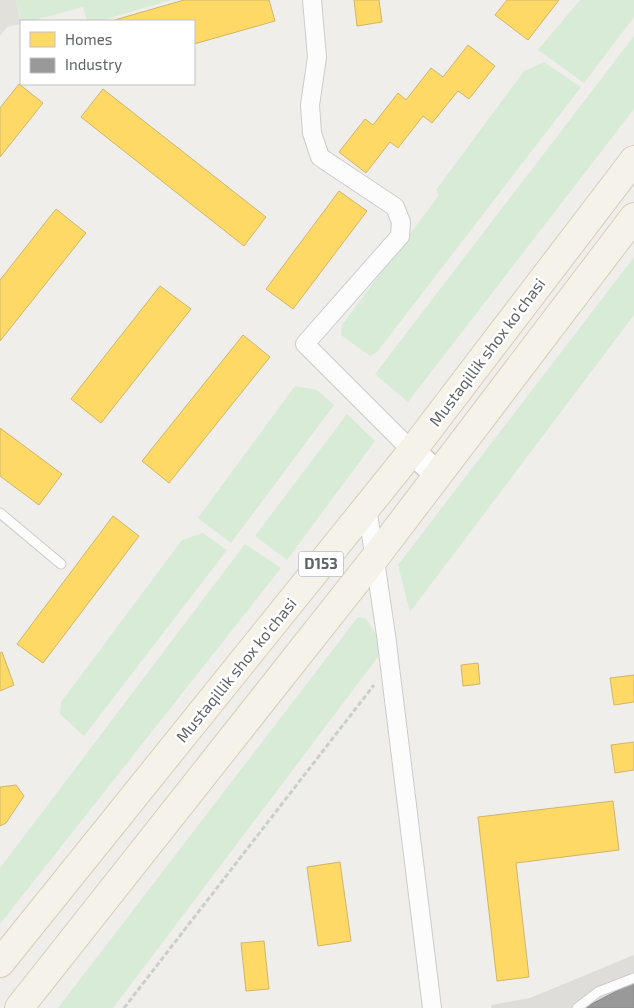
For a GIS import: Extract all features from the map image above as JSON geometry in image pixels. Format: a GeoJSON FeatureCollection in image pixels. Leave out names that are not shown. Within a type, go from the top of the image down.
{"type":"FeatureCollection","features":[{"type":"Feature","properties":{"kind":"main road","name":"Mustaqillik shox ko'chasi"},"geometry":{"type":"LineString","coordinates":[[0,963],[412,451],[634,160]]}},
{"type":"Feature","properties":{"kind":"main road","name":"D153"},"geometry":{"type":"LineString","coordinates":[[19,1008],[374,559],[634,217]]}},
{"type":"Feature","properties":{"kind":"main road"},"geometry":{"type":"LineString","coordinates":[[412,451],[438,475]]}},
{"type":"Feature","properties":{"kind":"street"},"geometry":{"type":"LineString","coordinates":[[312,0],[317,57],[310,105],[312,133],[320,157],[395,207],[401,222],[400,236],[305,344],[412,451]]}},
{"type":"Feature","properties":{"kind":"street"},"geometry":{"type":"LineString","coordinates":[[367,507],[390,664],[432,1008]]}},
{"type":"Feature","properties":{"kind":"lane"},"geometry":{"type":"LineString","coordinates":[[0,514],[61,564]]}},
{"type":"Feature","properties":{"kind":"lane"},"geometry":{"type":"LineString","coordinates":[[577,1008],[598,992],[634,978]]}},
{"type":"Feature","properties":{"kind":"path"},"geometry":{"type":"LineString","coordinates":[[124,1008],[390,664]]}},
{"type":"Feature","properties":{"kind":"shaded area"},"geometry":{"type":"Polygon","coordinates":[[[0,0],[16,0],[20,24],[7,27],[0,36],[0,0]]]}},
{"type":"Feature","properties":{"kind":"shaded area"},"geometry":{"type":"Polygon","coordinates":[[[634,955],[634,1008],[491,1008],[491,1005],[530,998],[634,955]]]}},
{"type":"Feature","properties":{"kind":"green space"},"geometry":{"type":"Polygon","coordinates":[[[16,0],[171,0],[103,20],[87,20],[83,7],[35,20],[21,20],[16,0]]]}},
{"type":"Feature","properties":{"kind":"green space"},"geometry":{"type":"Polygon","coordinates":[[[580,0],[634,0],[634,17],[584,83],[538,50],[580,0]]]}},
{"type":"Feature","properties":{"kind":"green space"},"geometry":{"type":"Polygon","coordinates":[[[634,36],[634,109],[408,402],[375,374],[634,36]]]}},
{"type":"Feature","properties":{"kind":"green space"},"geometry":{"type":"Polygon","coordinates":[[[544,62],[581,87],[377,352],[370,356],[341,335],[342,325],[439,195],[436,190],[524,71],[544,62]]]}},
{"type":"Feature","properties":{"kind":"green space"},"geometry":{"type":"Polygon","coordinates":[[[634,257],[634,315],[410,612],[398,565],[634,257]]]}},
{"type":"Feature","properties":{"kind":"green space"},"geometry":{"type":"Polygon","coordinates":[[[295,386],[317,390],[334,405],[231,543],[198,518],[295,386]]]}},
{"type":"Feature","properties":{"kind":"green space"},"geometry":{"type":"Polygon","coordinates":[[[347,414],[375,441],[287,560],[255,536],[347,414]]]}},
{"type":"Feature","properties":{"kind":"green space"},"geometry":{"type":"Polygon","coordinates":[[[203,533],[227,550],[84,736],[60,714],[61,702],[182,540],[203,533]]]}},
{"type":"Feature","properties":{"kind":"green space"},"geometry":{"type":"Polygon","coordinates":[[[245,544],[281,568],[0,924],[0,868],[245,544]]]}},
{"type":"Feature","properties":{"kind":"green space"},"geometry":{"type":"Polygon","coordinates":[[[358,617],[366,619],[377,636],[381,653],[113,1008],[58,1008],[358,617]]]}},
{"type":"Feature","properties":{"kind":"building: Homes"},"geometry":{"type":"Polygon","coordinates":[[[184,0],[269,0],[275,21],[195,44],[195,20],[114,20],[184,0]]]}},
{"type":"Feature","properties":{"kind":"building: Homes"},"geometry":{"type":"Polygon","coordinates":[[[354,0],[379,0],[382,22],[357,26],[354,0]]]}},
{"type":"Feature","properties":{"kind":"building: Homes"},"geometry":{"type":"Polygon","coordinates":[[[507,0],[559,0],[528,40],[495,15],[507,0]]]}},
{"type":"Feature","properties":{"kind":"building: Homes"},"geometry":{"type":"Polygon","coordinates":[[[468,45],[495,66],[469,99],[458,91],[432,123],[423,116],[398,148],[390,142],[366,173],[339,152],[365,119],[373,125],[398,93],[406,100],[431,68],[443,77],[468,45]]]}},
{"type":"Feature","properties":{"kind":"building: Homes"},"geometry":{"type":"Polygon","coordinates":[[[19,84],[43,103],[0,157],[0,108],[19,84]]]}},
{"type":"Feature","properties":{"kind":"building: Homes"},"geometry":{"type":"Polygon","coordinates":[[[103,89],[266,217],[244,246],[81,117],[103,89]]]}},
{"type":"Feature","properties":{"kind":"building: Homes"},"geometry":{"type":"Polygon","coordinates":[[[339,191],[367,211],[293,309],[266,289],[339,191]]]}},
{"type":"Feature","properties":{"kind":"building: Homes"},"geometry":{"type":"Polygon","coordinates":[[[56,209],[86,233],[0,341],[0,280],[56,209]]]}},
{"type":"Feature","properties":{"kind":"building: Homes"},"geometry":{"type":"Polygon","coordinates":[[[160,286],[191,309],[101,423],[71,399],[160,286]]]}},
{"type":"Feature","properties":{"kind":"building: Homes"},"geometry":{"type":"Polygon","coordinates":[[[243,335],[270,357],[169,483],[142,461],[243,335]]]}},
{"type":"Feature","properties":{"kind":"building: Homes"},"geometry":{"type":"Polygon","coordinates":[[[0,428],[62,474],[39,505],[0,476],[0,428]]]}},
{"type":"Feature","properties":{"kind":"building: Homes"},"geometry":{"type":"Polygon","coordinates":[[[113,516],[139,536],[43,663],[17,644],[113,516]]]}},
{"type":"Feature","properties":{"kind":"building: Homes"},"geometry":{"type":"Polygon","coordinates":[[[2,652],[14,685],[0,691],[0,653],[2,652]]]}},
{"type":"Feature","properties":{"kind":"building: Homes"},"geometry":{"type":"Polygon","coordinates":[[[478,663],[480,684],[463,686],[461,665],[478,663]]]}},
{"type":"Feature","properties":{"kind":"building: Homes"},"geometry":{"type":"Polygon","coordinates":[[[634,675],[634,702],[614,705],[610,678],[634,675]]]}},
{"type":"Feature","properties":{"kind":"building: Homes"},"geometry":{"type":"Polygon","coordinates":[[[634,742],[634,770],[615,773],[611,745],[634,742]]]}},
{"type":"Feature","properties":{"kind":"building: Homes"},"geometry":{"type":"Polygon","coordinates":[[[16,785],[24,796],[6,823],[0,826],[0,787],[16,785]]]}},
{"type":"Feature","properties":{"kind":"building: Homes"},"geometry":{"type":"Polygon","coordinates":[[[613,801],[619,850],[516,863],[529,977],[497,981],[478,817],[613,801]]]}},
{"type":"Feature","properties":{"kind":"building: Homes"},"geometry":{"type":"Polygon","coordinates":[[[340,862],[351,941],[318,946],[307,867],[340,862]]]}},
{"type":"Feature","properties":{"kind":"building: Homes"},"geometry":{"type":"Polygon","coordinates":[[[264,941],[269,989],[246,991],[241,943],[264,941]]]}},
{"type":"Feature","properties":{"kind":"building: Industry"},"geometry":{"type":"Polygon","coordinates":[[[634,982],[634,1008],[584,1008],[634,982]]]}}]}
